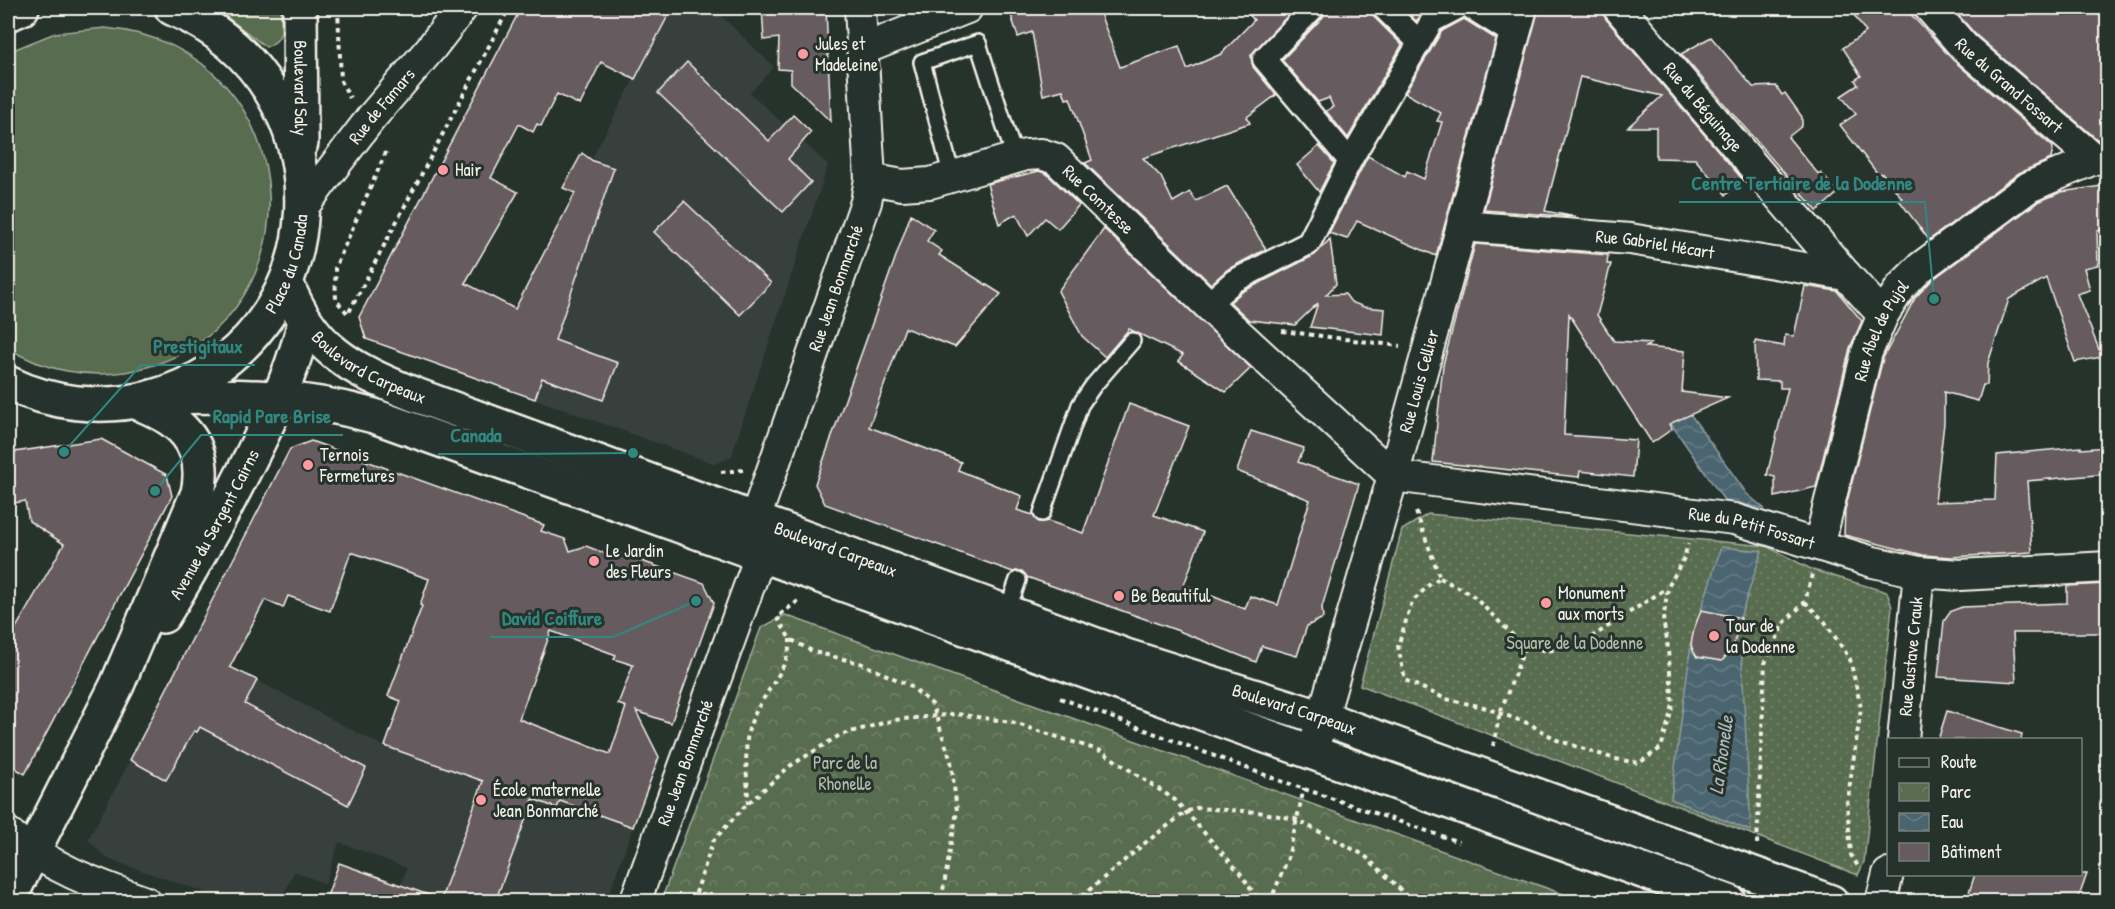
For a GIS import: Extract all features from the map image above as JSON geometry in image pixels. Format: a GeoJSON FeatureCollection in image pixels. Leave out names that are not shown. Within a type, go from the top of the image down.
{"type":"FeatureCollection","features":[{"type":"Feature","properties":{"kind":"main road"},"geometry":{"type":"LineString","coordinates":[[8,14],[22,8]]}},
{"type":"Feature","properties":{"kind":"main road","name":"Place du Canada"},"geometry":{"type":"LineString","coordinates":[[8,383],[31,393],[68,402],[96,404],[143,399],[196,379],[236,351],[261,323],[286,282],[298,245],[303,207],[301,168],[284,113],[259,73],[218,33],[172,8]]}},
{"type":"Feature","properties":{"kind":"main road","name":"Boulevard Saly"},"geometry":{"type":"LineString","coordinates":[[300,8],[301,168]]}},
{"type":"Feature","properties":{"kind":"main road","name":"Boulevard Carpeaux"},"geometry":{"type":"LineString","coordinates":[[286,282],[304,322],[338,358],[363,373],[1135,659],[1323,718],[1831,902]]}},
{"type":"Feature","properties":{"kind":"main road","name":"Avenue du Sergent Cairns"},"geometry":{"type":"LineString","coordinates":[[8,901],[20,843],[194,564],[281,397],[295,360],[304,322]]}},
{"type":"Feature","properties":{"kind":"main road","name":"Boulevard Carpeaux"},"geometry":{"type":"LineString","coordinates":[[143,399],[281,397],[329,404],[374,416],[1729,902]]}},
{"type":"Feature","properties":{"kind":"main road","name":"Avenue du Sergent Cairns"},"geometry":{"type":"LineString","coordinates":[[117,685],[191,511],[201,478],[196,452],[177,422],[143,399]]}},
{"type":"Feature","properties":{"kind":"street","name":"Rue de Famars"},"geometry":{"type":"LineString","coordinates":[[303,207],[371,118],[462,8]]}},
{"type":"Feature","properties":{"kind":"street","name":"Rue Jean Bonmarché"},"geometry":{"type":"LineString","coordinates":[[755,519],[862,213],[870,179],[860,8]]}},
{"type":"Feature","properties":{"kind":"street"},"geometry":{"type":"LineString","coordinates":[[864,49],[968,8]]}},
{"type":"Feature","properties":{"kind":"street"},"geometry":{"type":"LineString","coordinates":[[1313,8],[1264,59],[1350,161]]}},
{"type":"Feature","properties":{"kind":"street"},"geometry":{"type":"LineString","coordinates":[[1384,8],[1419,42]]}},
{"type":"Feature","properties":{"kind":"street"},"geometry":{"type":"LineString","coordinates":[[1209,303],[1233,281],[1309,243],[1350,161],[1432,21],[1457,8]]}},
{"type":"Feature","properties":{"kind":"street"},"geometry":{"type":"LineString","coordinates":[[1472,8],[1519,21]]}},
{"type":"Feature","properties":{"kind":"street","name":"Rue du Béguinage"},"geometry":{"type":"LineString","coordinates":[[1619,8],[1846,275],[1883,315]]}},
{"type":"Feature","properties":{"kind":"street","name":"Rue du Grand Fossart"},"geometry":{"type":"LineString","coordinates":[[1930,8],[1964,47],[2101,158]]}},
{"type":"Feature","properties":{"kind":"street","name":"Rue Louis Cellier"},"geometry":{"type":"LineString","coordinates":[[1312,753],[1393,476],[1519,21]]}},
{"type":"Feature","properties":{"kind":"street","name":"Rue Comtesse"},"geometry":{"type":"LineString","coordinates":[[870,179],[916,185],[1015,158],[1041,154],[1056,159],[1393,476]]}},
{"type":"Feature","properties":{"kind":"street","name":"Rue Abel de Pujol"},"geometry":{"type":"LineString","coordinates":[[1819,545],[1863,366],[1883,315],[1909,278],[2013,198],[2042,179],[2101,158]]}},
{"type":"Feature","properties":{"kind":"street","name":"Rue Gabriel Hécart"},"geometry":{"type":"LineString","coordinates":[[1462,226],[1630,239],[1846,275]]}},
{"type":"Feature","properties":{"kind":"street","name":"Rue du Petit Fossart"},"geometry":{"type":"LineString","coordinates":[[1393,476],[1750,522],[1873,562],[1919,572],[1960,575],[2108,567]]}},
{"type":"Feature","properties":{"kind":"street","name":"Boulevard Carpeaux"},"geometry":{"type":"LineString","coordinates":[[755,519],[760,556]]}},
{"type":"Feature","properties":{"kind":"street","name":"Rue Jean Bonmarché"},"geometry":{"type":"LineString","coordinates":[[635,902],[760,556]]}},
{"type":"Feature","properties":{"kind":"street","name":"Rue Gustave Crauk"},"geometry":{"type":"LineString","coordinates":[[1903,738],[1919,572]]}},
{"type":"Feature","properties":{"kind":"street"},"geometry":{"type":"LineString","coordinates":[[20,843],[86,880],[146,902]]}},
{"type":"Feature","properties":{"kind":"lane"},"geometry":{"type":"LineString","coordinates":[[952,177],[922,62],[978,43],[1015,158]]}},
{"type":"Feature","properties":{"kind":"lane"},"geometry":{"type":"LineString","coordinates":[[1042,513],[1080,405],[1092,386],[1132,341]]}},
{"type":"Feature","properties":{"kind":"lane"},"geometry":{"type":"LineString","coordinates":[[1007,612],[1018,580]]}},
{"type":"Feature","properties":{"kind":"path"},"geometry":{"type":"LineString","coordinates":[[338,8],[341,81],[352,101],[371,118],[385,136],[386,151],[335,268],[336,300],[348,314],[509,8]]}},
{"type":"Feature","properties":{"kind":"path"},"geometry":{"type":"LineString","coordinates":[[1275,330],[1427,349]]}},
{"type":"Feature","properties":{"kind":"path"},"geometry":{"type":"LineString","coordinates":[[711,473],[741,469]]}},
{"type":"Feature","properties":{"kind":"path"},"geometry":{"type":"LineString","coordinates":[[1422,480],[1416,516],[1440,578],[1470,594],[1525,646],[1548,651],[1581,644],[1668,587]]}},
{"type":"Feature","properties":{"kind":"path"},"geometry":{"type":"LineString","coordinates":[[1440,578],[1431,583],[1412,602],[1398,646],[1405,680],[1446,699],[1500,713],[1530,724],[1557,740],[1615,759],[1639,763],[1661,748],[1673,705],[1667,639],[1663,621],[1668,587],[1684,558],[1689,539],[1691,513]]}},
{"type":"Feature","properties":{"kind":"path"},"geometry":{"type":"LineString","coordinates":[[1756,874],[1765,663],[1784,623],[1805,602],[1819,545]]}},
{"type":"Feature","properties":{"kind":"path"},"geometry":{"type":"LineString","coordinates":[[748,804],[748,732],[770,684],[790,656],[790,639],[777,617],[799,600]]}},
{"type":"Feature","properties":{"kind":"path"},"geometry":{"type":"LineString","coordinates":[[1805,602],[1825,622],[1850,659],[1861,708],[1847,804],[1851,855],[1861,871],[1885,888]]}},
{"type":"Feature","properties":{"kind":"path"},"geometry":{"type":"LineString","coordinates":[[790,639],[814,652],[861,663],[909,685],[932,704],[938,716],[951,761],[957,811],[941,902]]}},
{"type":"Feature","properties":{"kind":"path"},"geometry":{"type":"LineString","coordinates":[[1486,778],[1500,713],[1525,646]]}},
{"type":"Feature","properties":{"kind":"path"},"geometry":{"type":"LineString","coordinates":[[693,902],[713,841],[748,804],[790,766],[840,735],[894,720],[957,714],[1011,722],[1101,751],[1175,800],[1240,873],[1260,902]]}},
{"type":"Feature","properties":{"kind":"path"},"geometry":{"type":"LineString","coordinates":[[1270,902],[1288,858],[1295,819],[1312,753]]}},
{"type":"Feature","properties":{"kind":"path"},"geometry":{"type":"LineString","coordinates":[[1075,902],[1186,812],[1196,808],[1258,812],[1295,819],[1364,855],[1402,891],[1409,902]]}},
{"type":"Feature","properties":{"kind":"shaded area"},"geometry":{"type":"Polygon","coordinates":[[[672,8],[713,8],[774,67],[750,93],[828,165],[731,457],[715,464],[535,399],[614,168],[592,158],[672,8]]]}},
{"type":"Feature","properties":{"kind":"shaded area"},"geometry":{"type":"Polygon","coordinates":[[[191,646],[385,747],[401,701],[591,812],[633,827],[606,902],[395,901],[407,868],[339,842],[325,884],[294,871],[281,901],[231,901],[108,859],[88,840],[191,646]]]}},
{"type":"Feature","properties":{"kind":"green space"},"geometry":{"type":"Polygon","coordinates":[[[215,8],[280,8],[281,32],[277,40],[266,47],[215,8]]]}},
{"type":"Feature","properties":{"kind":"green space"},"geometry":{"type":"Polygon","coordinates":[[[105,28],[175,47],[226,86],[257,137],[269,195],[262,254],[236,308],[190,349],[125,372],[95,374],[49,367],[8,348],[8,52],[55,33],[105,28]]]}},
{"type":"Feature","properties":{"kind":"green space","name":"Square de la Dodenne"},"geometry":{"type":"Polygon","coordinates":[[[1428,514],[1766,546],[1813,570],[1887,592],[1892,607],[1864,862],[1858,875],[1360,685],[1402,530],[1428,514]]]}},
{"type":"Feature","properties":{"kind":"green space","name":"Parc de la Rhonelle"},"geometry":{"type":"Polygon","coordinates":[[[785,615],[1583,901],[661,901],[761,628],[785,615]]]}},
{"type":"Feature","properties":{"kind":"water"},"geometry":{"type":"Polygon","coordinates":[[[1644,349],[1747,494],[1765,509],[1724,500],[1626,359],[1644,349]]]}},
{"type":"Feature","properties":{"kind":"water"},"geometry":{"type":"Polygon","coordinates":[[[1721,547],[1762,551],[1740,618],[1701,610],[1721,547]]]}},
{"type":"Feature","properties":{"kind":"water","name":"La Rhonelle"},"geometry":{"type":"Polygon","coordinates":[[[1691,644],[1697,657],[1721,661],[1741,644],[1751,831],[1671,799],[1691,644]]]}},
{"type":"Feature","properties":{"kind":"building"},"geometry":{"type":"Polygon","coordinates":[[[521,8],[672,8],[635,79],[601,62],[580,105],[557,94],[541,126],[537,124],[533,132],[519,124],[491,178],[518,192],[465,283],[515,309],[575,193],[563,188],[582,153],[593,161],[614,168],[555,340],[618,363],[603,400],[542,378],[535,399],[366,339],[359,317],[521,8]]]}},
{"type":"Feature","properties":{"kind":"building"},"geometry":{"type":"Polygon","coordinates":[[[762,8],[826,8],[831,122],[791,83],[791,70],[778,69],[779,38],[764,40],[762,8]]]}},
{"type":"Feature","properties":{"kind":"building"},"geometry":{"type":"Polygon","coordinates":[[[1027,8],[1098,8],[1120,67],[1179,46],[1187,69],[1221,54],[1254,20],[1243,8],[1295,8],[1251,55],[1253,67],[1276,95],[1247,117],[1250,123],[1143,158],[1161,177],[1173,202],[1190,192],[1196,201],[1227,186],[1266,249],[1228,269],[1211,284],[1085,163],[1092,160],[1070,98],[1066,99],[1063,90],[1043,95],[1032,32],[1018,37],[1011,15],[1027,8]]]}},
{"type":"Feature","properties":{"kind":"building"},"geometry":{"type":"Polygon","coordinates":[[[1326,8],[1371,8],[1375,18],[1402,45],[1348,138],[1326,111],[1333,107],[1329,98],[1318,102],[1282,60],[1323,17],[1326,8]]]}},
{"type":"Feature","properties":{"kind":"building"},"geometry":{"type":"Polygon","coordinates":[[[1403,8],[1429,8],[1416,21],[1403,8]]]}},
{"type":"Feature","properties":{"kind":"building"},"geometry":{"type":"Polygon","coordinates":[[[1539,8],[1600,8],[1606,19],[1743,180],[1726,195],[1695,159],[1656,158],[1656,127],[1628,127],[1662,96],[1580,77],[1545,211],[1576,217],[1484,210],[1539,8]]]}},
{"type":"Feature","properties":{"kind":"building"},"geometry":{"type":"Polygon","coordinates":[[[1849,8],[1905,8],[1953,60],[2053,147],[2051,159],[2019,173],[1929,240],[1899,200],[1902,198],[1883,174],[1877,173],[1840,125],[1856,114],[1841,96],[1858,85],[1855,80],[1861,76],[1843,48],[1866,32],[1849,8]]]}},
{"type":"Feature","properties":{"kind":"building"},"geometry":{"type":"Polygon","coordinates":[[[1952,8],[2108,8],[2108,141],[2098,140],[1976,35],[1952,8]]]}},
{"type":"Feature","properties":{"kind":"building"},"geometry":{"type":"Polygon","coordinates":[[[1464,19],[1496,39],[1436,256],[1357,221],[1347,239],[1329,233],[1368,156],[1405,177],[1407,171],[1424,179],[1442,122],[1437,121],[1441,113],[1405,93],[1442,31],[1464,19]]]}},
{"type":"Feature","properties":{"kind":"building"},"geometry":{"type":"Polygon","coordinates":[[[1711,37],[1753,87],[1776,86],[1782,95],[1785,93],[1802,117],[1802,126],[1788,137],[1819,175],[1821,173],[1838,193],[1817,211],[1681,54],[1711,37]]]}},
{"type":"Feature","properties":{"kind":"building"},"geometry":{"type":"Polygon","coordinates":[[[687,62],[769,141],[793,115],[811,132],[788,159],[811,182],[783,212],[658,93],[687,62]]]}},
{"type":"Feature","properties":{"kind":"building"},"geometry":{"type":"Polygon","coordinates":[[[1319,146],[1334,163],[1319,192],[1297,165],[1319,146]]]}},
{"type":"Feature","properties":{"kind":"building"},"geometry":{"type":"Polygon","coordinates":[[[1039,171],[1047,174],[1079,205],[1058,229],[1045,218],[1028,236],[1016,214],[999,224],[987,184],[1039,171]]]}},
{"type":"Feature","properties":{"kind":"building"},"geometry":{"type":"Polygon","coordinates":[[[2108,185],[2108,229],[2097,231],[2098,265],[2084,268],[2090,290],[2077,294],[2102,357],[2075,362],[2046,278],[2009,299],[1988,363],[1987,385],[1983,385],[1978,401],[1944,392],[1944,423],[1935,502],[1995,500],[1997,455],[2081,447],[2081,449],[2108,447],[2108,474],[2027,481],[2032,552],[1952,557],[1923,555],[1844,535],[1845,510],[1883,358],[1915,298],[1932,280],[2038,202],[2061,192],[2108,185]]]}},
{"type":"Feature","properties":{"kind":"building"},"geometry":{"type":"Polygon","coordinates":[[[684,201],[771,283],[740,315],[654,232],[684,201]]]}},
{"type":"Feature","properties":{"kind":"building"},"geometry":{"type":"Polygon","coordinates":[[[911,214],[934,230],[927,241],[942,251],[939,255],[1001,294],[955,347],[905,328],[869,427],[961,462],[958,470],[1022,496],[1017,510],[1033,515],[1038,522],[1048,521],[1083,533],[1129,404],[1189,426],[1154,515],[1203,532],[1184,585],[1245,609],[1250,596],[1278,605],[1310,500],[1237,471],[1251,431],[1304,448],[1298,462],[1359,484],[1322,607],[1323,618],[1307,626],[1297,656],[1262,646],[1256,662],[1179,631],[1027,577],[1022,571],[1013,572],[825,504],[815,484],[911,214]]]}},
{"type":"Feature","properties":{"kind":"building"},"geometry":{"type":"Polygon","coordinates":[[[1104,229],[1251,368],[1226,392],[1178,361],[1183,355],[1129,329],[1105,357],[1082,336],[1058,291],[1104,229]]]}},
{"type":"Feature","properties":{"kind":"building"},"geometry":{"type":"Polygon","coordinates":[[[1330,239],[1336,284],[1326,295],[1345,294],[1351,302],[1364,307],[1385,309],[1383,335],[1310,327],[1318,303],[1295,325],[1249,320],[1230,302],[1242,292],[1315,255],[1330,239]]]}},
{"type":"Feature","properties":{"kind":"building"},"geometry":{"type":"Polygon","coordinates":[[[1475,244],[1608,255],[1607,264],[1611,264],[1597,315],[1614,341],[1652,343],[1646,347],[1685,351],[1682,392],[1728,398],[1669,424],[1672,429],[1652,443],[1569,314],[1564,435],[1636,440],[1633,477],[1580,471],[1579,477],[1433,462],[1443,365],[1475,244]]]}},
{"type":"Feature","properties":{"kind":"building"},"geometry":{"type":"Polygon","coordinates":[[[1805,286],[1837,291],[1862,321],[1850,348],[1816,487],[1775,497],[1775,477],[1767,475],[1788,388],[1780,388],[1780,381],[1756,380],[1755,341],[1784,346],[1785,335],[1794,336],[1805,286]]]}},
{"type":"Feature","properties":{"kind":"building"},"geometry":{"type":"Polygon","coordinates":[[[101,439],[167,475],[172,496],[25,774],[8,764],[8,642],[64,544],[29,521],[25,501],[8,504],[8,453],[101,439]]]}},
{"type":"Feature","properties":{"kind":"building"},"geometry":{"type":"Polygon","coordinates":[[[311,441],[544,525],[541,531],[565,539],[570,551],[586,546],[617,558],[619,553],[704,583],[714,603],[671,723],[636,711],[659,757],[633,827],[560,801],[557,808],[533,799],[495,902],[440,902],[483,781],[385,746],[401,701],[388,696],[422,606],[420,605],[429,579],[351,552],[330,611],[288,596],[283,608],[265,600],[230,667],[257,680],[245,704],[366,768],[348,805],[200,727],[197,732],[194,731],[166,780],[130,760],[290,449],[311,441]],[[551,631],[519,719],[610,754],[626,707],[618,704],[633,665],[614,659],[616,655],[551,631]]]}},
{"type":"Feature","properties":{"kind":"building"},"geometry":{"type":"Polygon","coordinates":[[[2108,584],[2108,633],[2013,633],[2016,682],[1938,677],[1944,621],[1951,611],[1962,607],[2067,603],[2067,586],[2108,584]]]}},
{"type":"Feature","properties":{"kind":"building","name":"Tour de la Dodenne"},"geometry":{"type":"Polygon","coordinates":[[[1701,610],[1741,618],[1733,647],[1722,661],[1697,657],[1693,651],[1691,644],[1701,610]]]}},
{"type":"Feature","properties":{"kind":"building"},"geometry":{"type":"Polygon","coordinates":[[[1947,711],[2022,734],[2021,738],[1939,738],[1947,711]]]}},
{"type":"Feature","properties":{"kind":"building"},"geometry":{"type":"Polygon","coordinates":[[[339,863],[437,898],[437,902],[325,902],[339,863]]]}},
{"type":"Feature","properties":{"kind":"building"},"geometry":{"type":"Polygon","coordinates":[[[2082,874],[2087,874],[2077,902],[1966,902],[1974,876],[2082,876],[2082,874]]]}},
{"type":"Feature","properties":{"kind":"place","name":"Jules et Madeleine"},"geometry":{"type":"Point","coordinates":[803,54]}},
{"type":"Feature","properties":{"kind":"place","name":"Hair"},"geometry":{"type":"Point","coordinates":[443,170]}},
{"type":"Feature","properties":{"kind":"place","name":"Centre Tertiaire de la Dodenne"},"geometry":{"type":"Point","coordinates":[1934,299]}},
{"type":"Feature","properties":{"kind":"place","name":"Prestigitaux"},"geometry":{"type":"Point","coordinates":[64,452]}},
{"type":"Feature","properties":{"kind":"place","name":"Canada"},"geometry":{"type":"Point","coordinates":[633,453]}},
{"type":"Feature","properties":{"kind":"place","name":"Ternois Fermetures"},"geometry":{"type":"Point","coordinates":[308,465]}},
{"type":"Feature","properties":{"kind":"place","name":"Rapid Pare Brise"},"geometry":{"type":"Point","coordinates":[155,491]}},
{"type":"Feature","properties":{"kind":"place","name":"Le Jardin des Fleurs"},"geometry":{"type":"Point","coordinates":[594,561]}},
{"type":"Feature","properties":{"kind":"place","name":"Be Beautiful"},"geometry":{"type":"Point","coordinates":[1119,596]}},
{"type":"Feature","properties":{"kind":"place","name":"David Coiffure"},"geometry":{"type":"Point","coordinates":[696,601]}},
{"type":"Feature","properties":{"kind":"place","name":"Monument aux morts"},"geometry":{"type":"Point","coordinates":[1546,603]}},
{"type":"Feature","properties":{"kind":"place","name":"Tour de la Dodenne"},"geometry":{"type":"Point","coordinates":[1714,636]}},
{"type":"Feature","properties":{"kind":"place","name":"École maternelle Jean Bonmarché"},"geometry":{"type":"Point","coordinates":[481,800]}}]}
